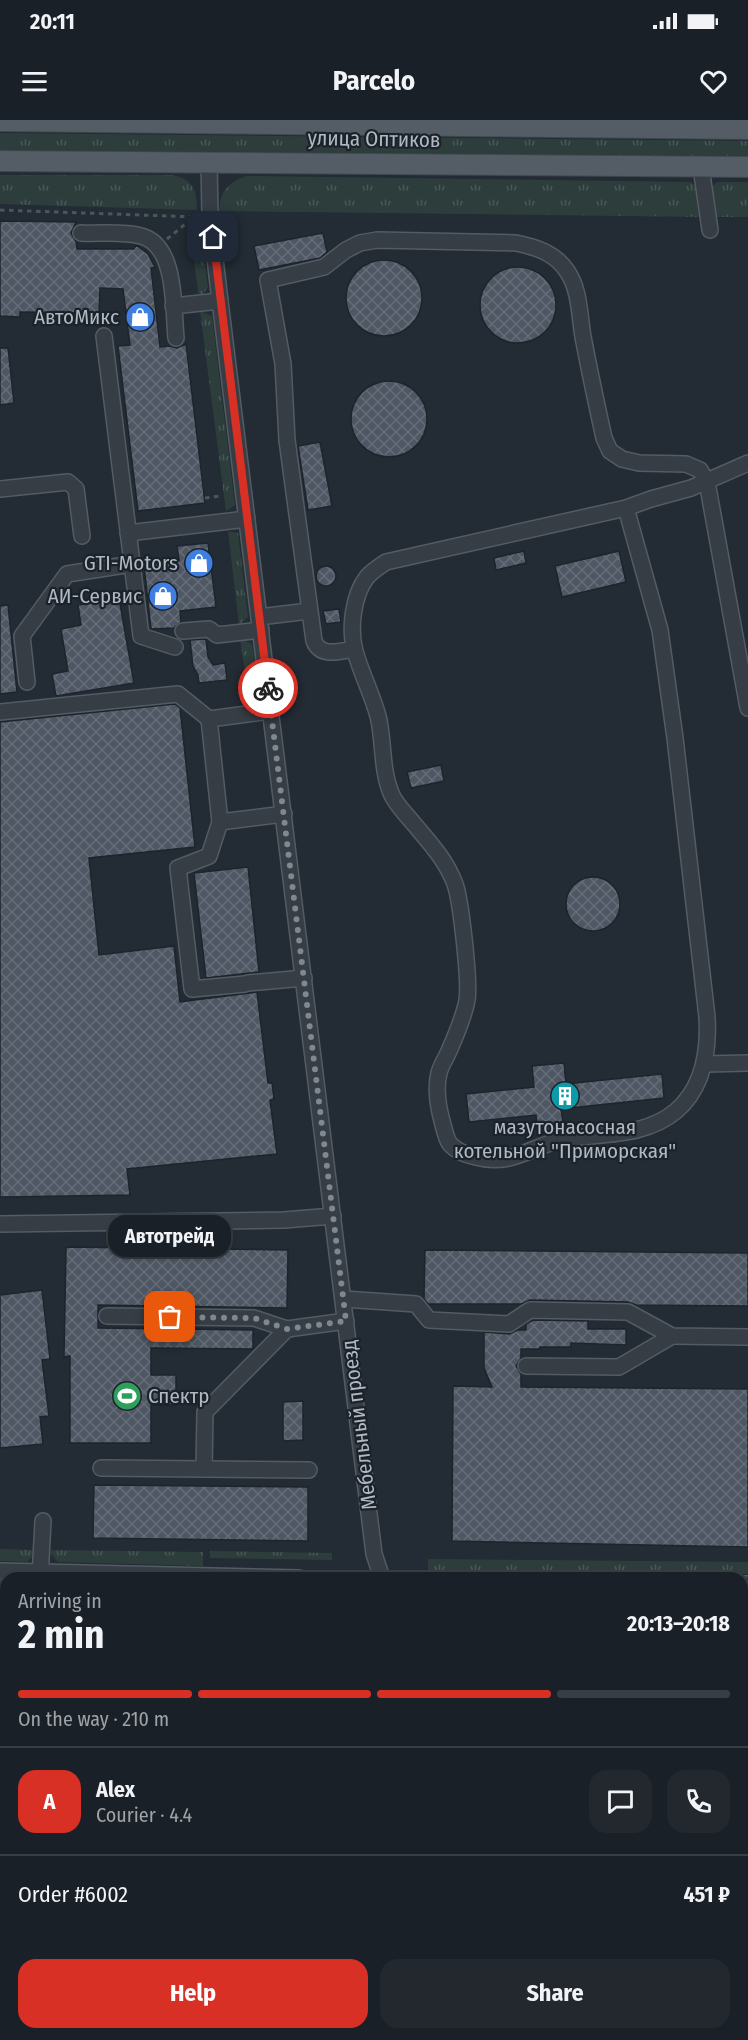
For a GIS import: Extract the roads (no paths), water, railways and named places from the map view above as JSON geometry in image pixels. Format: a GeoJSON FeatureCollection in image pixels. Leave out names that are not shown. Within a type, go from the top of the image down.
{"type":"FeatureCollection","features":[{"type":"Feature","properties":{"kind":"main road","name":"улица Оптиков"},"geometry":{"type":"LineString","coordinates":[[0,121],[656,124],[748,129]]}},
{"type":"Feature","properties":{"kind":"main road","name":"улица Оптиков"},"geometry":{"type":"LineString","coordinates":[[0,161],[748,167]]}},
{"type":"Feature","properties":{"kind":"street","name":"Мебельный проезд"},"geometry":{"type":"LineString","coordinates":[[209,162],[210,216],[220,301],[375,1554],[380,1572]]}},
{"type":"Feature","properties":{"kind":"street"},"geometry":{"type":"LineString","coordinates":[[701,167],[710,230]]}},
{"type":"Feature","properties":{"kind":"street"},"geometry":{"type":"LineString","coordinates":[[81,233],[138,235],[148,238],[159,246],[169,266],[176,338]]}},
{"type":"Feature","properties":{"kind":"street"},"geometry":{"type":"LineString","coordinates":[[354,649],[324,652],[317,648],[309,611],[286,440],[283,364],[268,280],[324,267],[346,250],[360,243],[377,240],[516,243],[536,247],[554,257],[568,271],[576,292],[583,340],[604,438],[610,451],[622,459],[639,463],[686,465],[700,470],[707,482],[748,708]]}},
{"type":"Feature","properties":{"kind":"street"},"geometry":{"type":"LineString","coordinates":[[173,306],[220,301]]}},
{"type":"Feature","properties":{"kind":"street"},"geometry":{"type":"LineString","coordinates":[[104,336],[141,636],[175,647]]}},
{"type":"Feature","properties":{"kind":"street"},"geometry":{"type":"LineString","coordinates":[[626,508],[660,630],[675,738],[707,1017],[709,1043],[706,1064],[694,1088],[678,1109],[660,1122],[638,1130],[562,1139],[527,1154],[506,1159],[484,1160],[464,1154],[450,1143],[439,1107],[437,1090],[439,1072],[467,1000],[456,887],[447,866],[437,851],[399,806],[391,793],[378,716],[354,649],[355,606],[359,588],[369,574],[386,562],[626,508],[692,489],[748,463]]}},
{"type":"Feature","properties":{"kind":"street"},"geometry":{"type":"LineString","coordinates":[[0,489],[72,483],[76,489],[82,536]]}},
{"type":"Feature","properties":{"kind":"street"},"geometry":{"type":"LineString","coordinates":[[128,533],[247,519]]}},
{"type":"Feature","properties":{"kind":"street"},"geometry":{"type":"LineString","coordinates":[[27,682],[22,636],[67,574],[132,564]]}},
{"type":"Feature","properties":{"kind":"street"},"geometry":{"type":"LineString","coordinates":[[183,631],[209,629],[217,635],[309,611]]}},
{"type":"Feature","properties":{"kind":"street"},"geometry":{"type":"LineString","coordinates":[[0,712],[178,694],[209,719],[220,822],[209,856],[178,868],[192,989],[304,978]]}},
{"type":"Feature","properties":{"kind":"street"},"geometry":{"type":"LineString","coordinates":[[209,719],[271,711]]}},
{"type":"Feature","properties":{"kind":"street"},"geometry":{"type":"LineString","coordinates":[[220,822],[284,814]]}},
{"type":"Feature","properties":{"kind":"street"},"geometry":{"type":"LineString","coordinates":[[706,1064],[748,1063]]}},
{"type":"Feature","properties":{"kind":"street"},"geometry":{"type":"LineString","coordinates":[[0,1224],[284,1220],[333,1216]]}},
{"type":"Feature","properties":{"kind":"street"},"geometry":{"type":"LineString","coordinates":[[344,1299],[416,1304],[429,1320],[509,1324],[530,1310],[628,1312],[672,1336],[748,1337]]}},
{"type":"Feature","properties":{"kind":"street"},"geometry":{"type":"LineString","coordinates":[[107,1316],[254,1318],[287,1329],[346,1321]]}},
{"type":"Feature","properties":{"kind":"street"},"geometry":{"type":"LineString","coordinates":[[204,1469],[205,1412],[287,1329]]}},
{"type":"Feature","properties":{"kind":"street"},"geometry":{"type":"LineString","coordinates":[[526,1366],[619,1367],[672,1336]]}},
{"type":"Feature","properties":{"kind":"street"},"geometry":{"type":"LineString","coordinates":[[101,1468],[309,1470]]}},
{"type":"Feature","properties":{"kind":"street"},"geometry":{"type":"LineString","coordinates":[[40,1572],[43,1521]]}},
{"type":"Feature","properties":{"kind":"place","name":"АвтоМикс"},"geometry":{"type":"Point","coordinates":[140,317]}},
{"type":"Feature","properties":{"kind":"place","name":"GTI-Motors"},"geometry":{"type":"Point","coordinates":[199,563]}},
{"type":"Feature","properties":{"kind":"place","name":"АИ-Сервис"},"geometry":{"type":"Point","coordinates":[163,596]}},
{"type":"Feature","properties":{"kind":"place","name":"мазутонасосная котельной \"Приморская\""},"geometry":{"type":"Point","coordinates":[565,1096]}},
{"type":"Feature","properties":{"kind":"place","name":"Автотрейд"},"geometry":{"type":"Point","coordinates":[170,1317]}},
{"type":"Feature","properties":{"kind":"place","name":"Спектр"},"geometry":{"type":"Point","coordinates":[127,1396]}}]}
